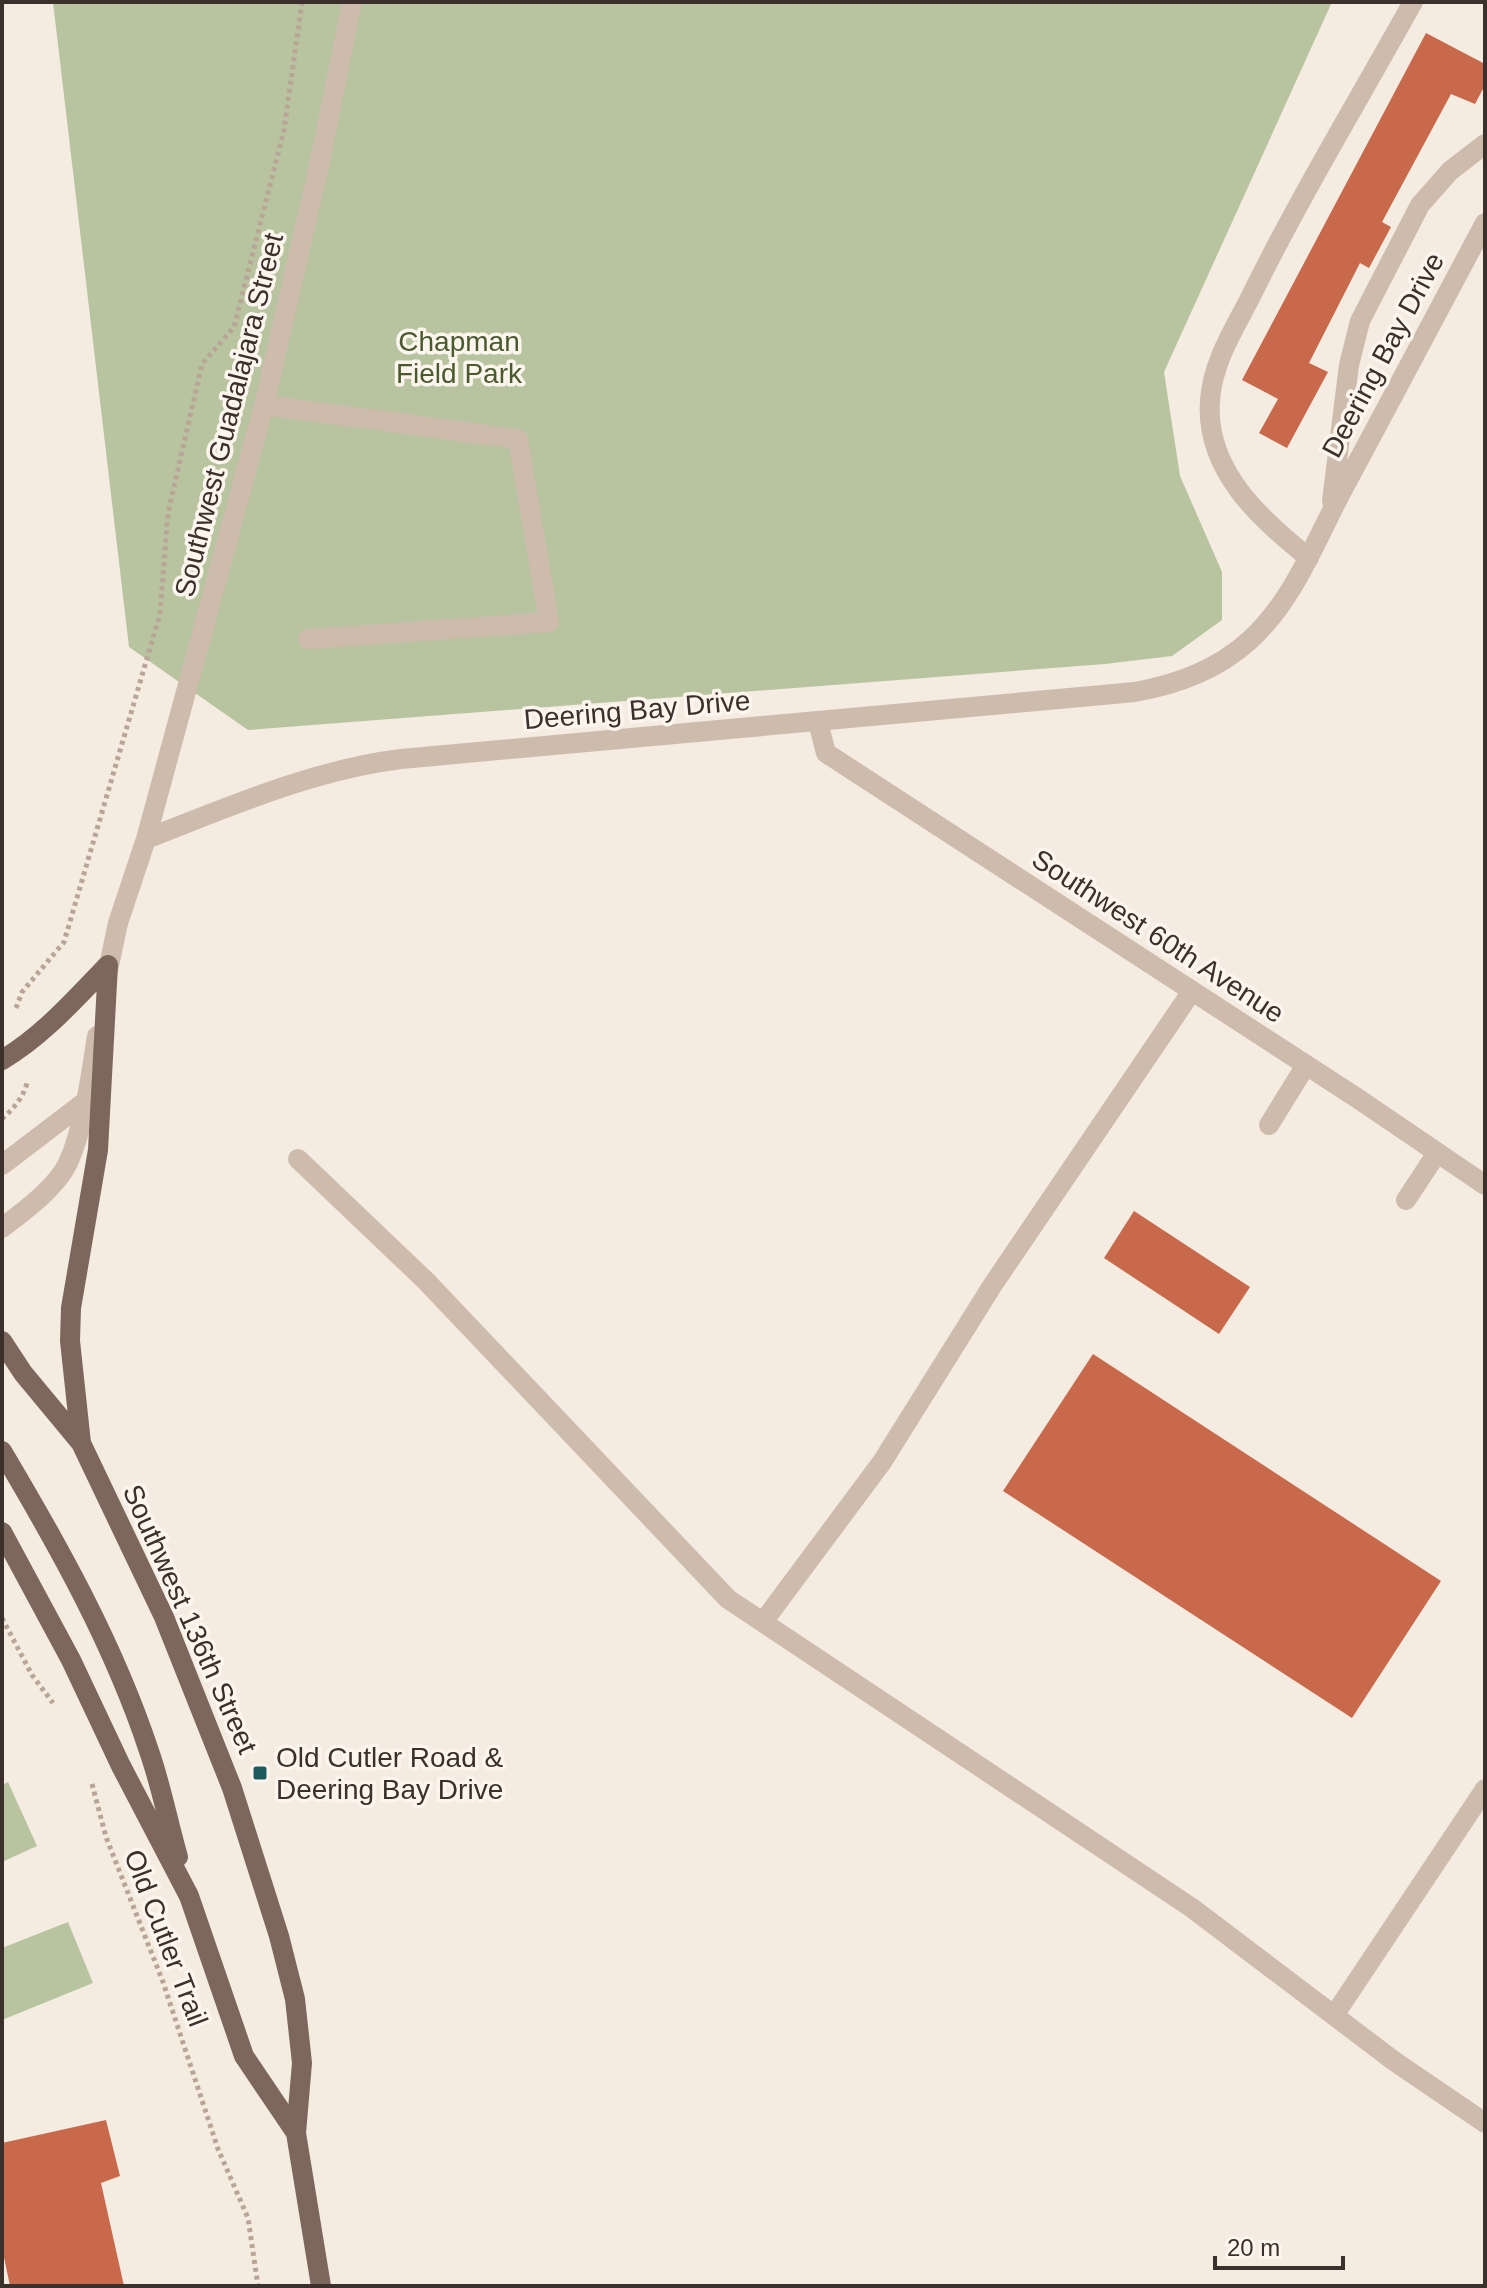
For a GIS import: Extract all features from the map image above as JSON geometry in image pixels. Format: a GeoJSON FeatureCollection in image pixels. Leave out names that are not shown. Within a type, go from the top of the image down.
{"type":"FeatureCollection","features":[{"type":"Feature","properties":{"kind":"main road"},"geometry":{"type":"LineString","coordinates":[[2,1060],[52,1022],[108,965]]}},
{"type":"Feature","properties":{"kind":"main road"},"geometry":{"type":"LineString","coordinates":[[81,1443],[70,1341],[71,1308],[98,1150],[108,965]]}},
{"type":"Feature","properties":{"kind":"main road","name":"Southwest 136th Street"},"geometry":{"type":"LineString","coordinates":[[2,1341],[23,1373],[81,1443],[157,1602],[232,1788],[279,1936],[295,1999],[302,2063],[296,2133],[321,2286]]}},
{"type":"Feature","properties":{"kind":"main road"},"geometry":{"type":"LineString","coordinates":[[2,1451],[105,1639],[150,1752],[189,1896]]}},
{"type":"Feature","properties":{"kind":"main road","name":"Southwest 136th Street"},"geometry":{"type":"LineString","coordinates":[[2,1532],[71,1660],[121,1766],[189,1896],[244,2056],[296,2133]]}},
{"type":"Feature","properties":{"kind":"street","name":"Southwest Guadalajara Street"},"geometry":{"type":"LineString","coordinates":[[146,839],[264,405],[318,170],[352,2]]}},
{"type":"Feature","properties":{"kind":"street"},"geometry":{"type":"LineString","coordinates":[[1309,558],[1274,530],[1232,483],[1220,458],[1209,401],[1216,366],[1267,264],[1413,2]]}},
{"type":"Feature","properties":{"kind":"street","name":"Deering Bay Drive"},"geometry":{"type":"LineString","coordinates":[[1331,513],[1349,365],[1360,321],[1420,205],[1450,171],[1485,144]]}},
{"type":"Feature","properties":{"kind":"street","name":"Deering Bay Drive"},"geometry":{"type":"LineString","coordinates":[[146,839],[280,788],[379,762],[1124,693],[1179,682],[1218,664],[1251,640],[1278,607],[1309,558],[1485,223]]}},
{"type":"Feature","properties":{"kind":"street"},"geometry":{"type":"LineString","coordinates":[[264,405],[518,439],[549,622],[308,639]]}},
{"type":"Feature","properties":{"kind":"street","name":"Southwest 60th Avenue"},"geometry":{"type":"LineString","coordinates":[[818,722],[826,753],[1485,1185]]}},
{"type":"Feature","properties":{"kind":"street"},"geometry":{"type":"LineString","coordinates":[[2,1228],[37,1200],[68,1164],[86,1101],[108,965],[118,923],[146,839]]}},
{"type":"Feature","properties":{"kind":"street"},"geometry":{"type":"LineString","coordinates":[[763,1622],[882,1462],[992,1286],[1192,991]]}},
{"type":"Feature","properties":{"kind":"street"},"geometry":{"type":"LineString","coordinates":[[1269,1125],[1306,1065]]}},
{"type":"Feature","properties":{"kind":"street"},"geometry":{"type":"LineString","coordinates":[[2,1165],[86,1101]]}},
{"type":"Feature","properties":{"kind":"street"},"geometry":{"type":"LineString","coordinates":[[1406,1200],[1437,1153]]}},
{"type":"Feature","properties":{"kind":"street"},"geometry":{"type":"LineString","coordinates":[[298,1159],[426,1281],[728,1599],[1192,1908],[1394,2061],[1485,2123]]}},
{"type":"Feature","properties":{"kind":"street"},"geometry":{"type":"LineString","coordinates":[[1335,2014],[1485,1789]]}},
{"type":"Feature","properties":{"kind":"path"},"geometry":{"type":"LineString","coordinates":[[15,1016],[22,992],[64,942],[160,614],[168,513],[202,364],[234,327],[284,130],[302,2]]}},
{"type":"Feature","properties":{"kind":"path"},"geometry":{"type":"LineString","coordinates":[[2,1119],[24,1092],[28,1078]]}},
{"type":"Feature","properties":{"kind":"path"},"geometry":{"type":"LineString","coordinates":[[2,1618],[32,1675],[60,1712]]}},
{"type":"Feature","properties":{"kind":"path","name":"Old Cutler Trail"},"geometry":{"type":"LineString","coordinates":[[89,1772],[106,1837],[163,1982],[218,2149],[248,2218],[258,2286]]}},
{"type":"Feature","properties":{"kind":"green space","name":"Chapman Field Park"},"geometry":{"type":"Polygon","coordinates":[[[53,2],[1332,2],[1164,372],[1180,476],[1222,572],[1222,620],[1172,656],[1105,664],[248,730],[129,647],[53,2]]]}},
{"type":"Feature","properties":{"kind":"green space"},"geometry":{"type":"Polygon","coordinates":[[[8,1782],[37,1846],[2,1862],[2,1785],[8,1782]]]}},
{"type":"Feature","properties":{"kind":"green space"},"geometry":{"type":"Polygon","coordinates":[[[68,1922],[93,1983],[2,2020],[2,1948],[68,1922]]]}},
{"type":"Feature","properties":{"kind":"building"},"geometry":{"type":"Polygon","coordinates":[[[1426,33],[1485,64],[1485,85],[1475,104],[1451,94],[1382,222],[1391,227],[1369,268],[1360,263],[1309,363],[1328,372],[1287,448],[1259,433],[1278,399],[1242,380],[1426,33]]]}},
{"type":"Feature","properties":{"kind":"building"},"geometry":{"type":"Polygon","coordinates":[[[1134,1211],[1250,1287],[1219,1334],[1104,1258],[1134,1211]]]}},
{"type":"Feature","properties":{"kind":"building"},"geometry":{"type":"Polygon","coordinates":[[[1093,1354],[1441,1581],[1352,1718],[1003,1491],[1093,1354]]]}},
{"type":"Feature","properties":{"kind":"building"},"geometry":{"type":"Polygon","coordinates":[[[106,2120],[120,2176],[101,2183],[124,2286],[10,2286],[2,2248],[2,2143],[106,2120]]]}},
{"type":"Feature","properties":{"kind":"place","name":"Old Cutler Road & Deering Bay Drive"},"geometry":{"type":"Point","coordinates":[260,1773]}}]}
